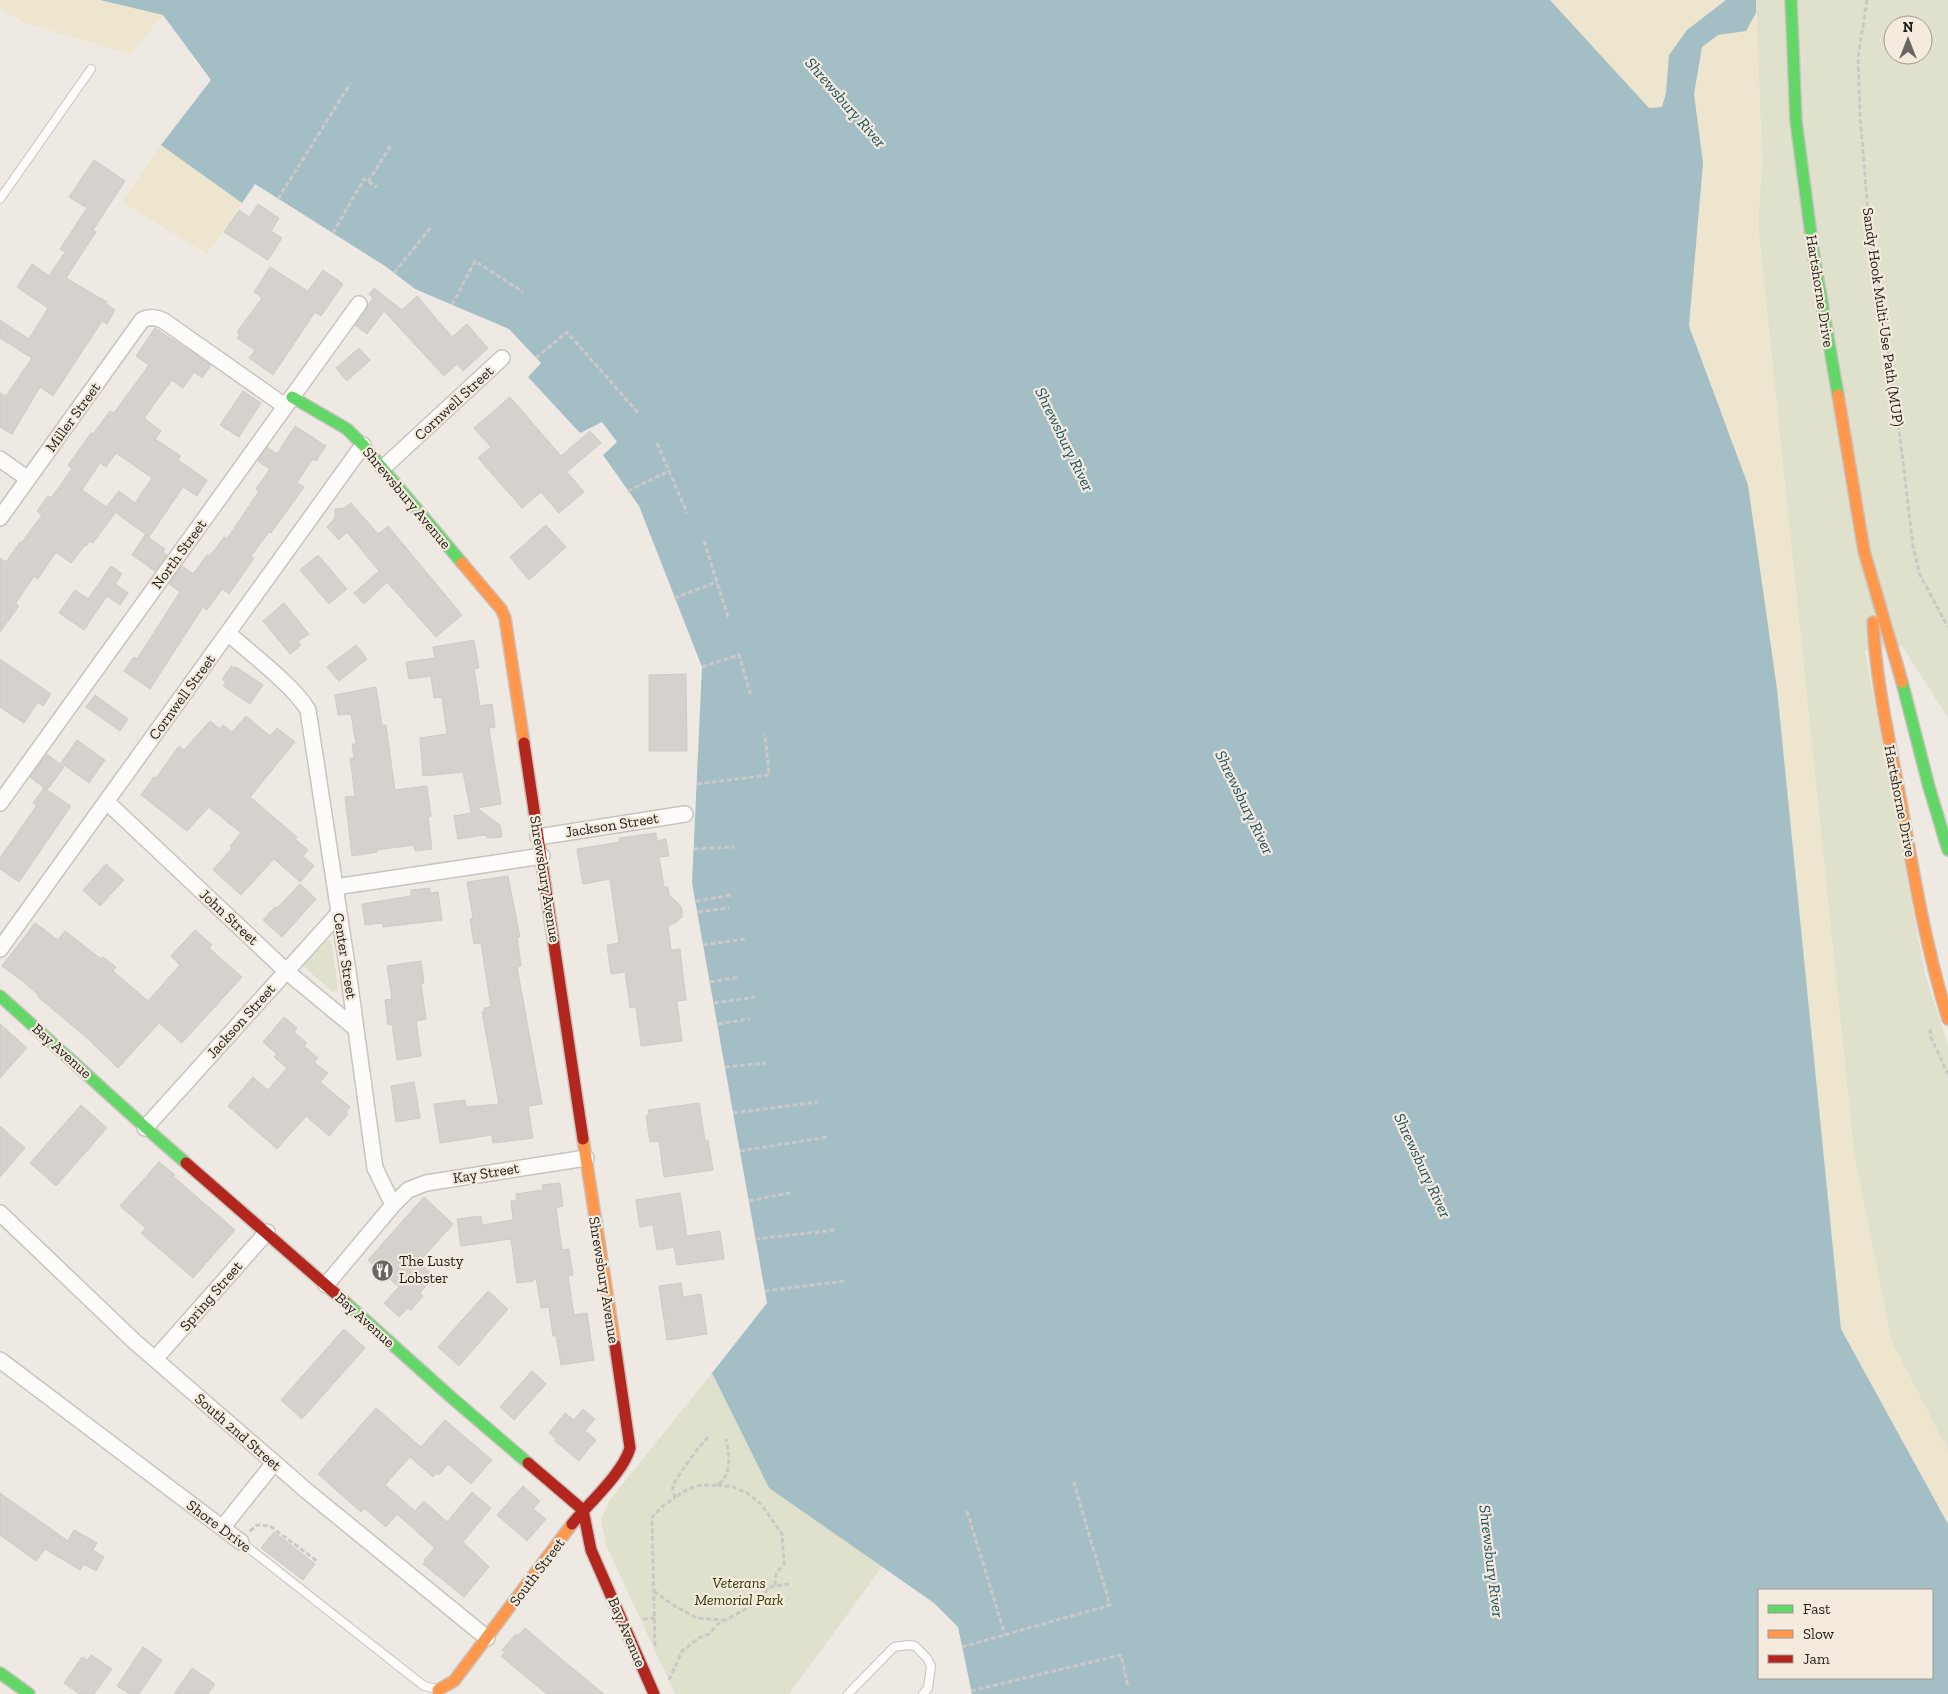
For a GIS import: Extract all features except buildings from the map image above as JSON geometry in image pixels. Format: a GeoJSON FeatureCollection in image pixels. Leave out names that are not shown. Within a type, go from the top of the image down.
{"type":"FeatureCollection","features":[{"type":"Feature","properties":{"kind":"main road","name":"Hartshorne Drive"},"geometry":{"type":"LineString","coordinates":[[1791,0],[1796,120],[1802,171],[1814,257],[1870,580],[1877,675],[1922,916],[1939,993],[1947,1011]]}},
{"type":"Feature","properties":{"kind":"main road","name":"Shrewsbury Avenue"},"geometry":{"type":"LineString","coordinates":[[289,402],[346,429],[363,445],[501,609],[505,618],[630,1448]]}},
{"type":"Feature","properties":{"kind":"main road","name":"Hartshorne Drive"},"geometry":{"type":"LineString","coordinates":[[1870,580],[1901,678],[1947,854]]}},
{"type":"Feature","properties":{"kind":"main road"},"geometry":{"type":"LineString","coordinates":[[1939,824],[1948,838]]}},
{"type":"Feature","properties":{"kind":"main road"},"geometry":{"type":"LineString","coordinates":[[1939,824],[1948,843]]}},
{"type":"Feature","properties":{"kind":"main road","name":"Bay Avenue"},"geometry":{"type":"LineString","coordinates":[[0,996],[121,1104],[145,1128],[267,1232],[452,1398],[583,1510],[591,1550],[654,1694]]}},
{"type":"Feature","properties":{"kind":"main road","name":"South Street"},"geometry":{"type":"LineString","coordinates":[[444,1690],[487,1638],[583,1510],[619,1469],[630,1448]]}},
{"type":"Feature","properties":{"kind":"main road"},"geometry":{"type":"LineString","coordinates":[[0,1673],[29,1694]]}},
{"type":"Feature","properties":{"kind":"street","name":"North Street"},"geometry":{"type":"LineString","coordinates":[[0,803],[359,304]]}},
{"type":"Feature","properties":{"kind":"street","name":"Shrewsbury Avenue"},"geometry":{"type":"LineString","coordinates":[[147,318],[155,317],[164,321],[289,402]]}},
{"type":"Feature","properties":{"kind":"street","name":"Miller Street"},"geometry":{"type":"LineString","coordinates":[[0,518],[142,320],[147,318]]}},
{"type":"Feature","properties":{"kind":"street","name":"Cornwell Street"},"geometry":{"type":"LineString","coordinates":[[383,468],[502,358]]}},
{"type":"Feature","properties":{"kind":"street","name":"Cornwell Street"},"geometry":{"type":"LineString","coordinates":[[0,949],[363,445]]}},
{"type":"Feature","properties":{"kind":"street"},"geometry":{"type":"LineString","coordinates":[[0,459],[28,479]]}},
{"type":"Feature","properties":{"kind":"street","name":"Center Street"},"geometry":{"type":"LineString","coordinates":[[228,633],[280,679],[303,702],[308,710],[349,978],[375,1168],[393,1205]]}},
{"type":"Feature","properties":{"kind":"street","name":"John Street"},"geometry":{"type":"LineString","coordinates":[[107,802],[286,971],[355,1028]]}},
{"type":"Feature","properties":{"kind":"street","name":"Jackson Street"},"geometry":{"type":"LineString","coordinates":[[538,837],[685,814]]}},
{"type":"Feature","properties":{"kind":"street"},"geometry":{"type":"LineString","coordinates":[[335,887],[542,856]]}},
{"type":"Feature","properties":{"kind":"street","name":"Jackson Street"},"geometry":{"type":"LineString","coordinates":[[145,1128],[338,914]]}},
{"type":"Feature","properties":{"kind":"street","name":"Kay Street"},"geometry":{"type":"LineString","coordinates":[[393,1205],[408,1190],[426,1183],[586,1158]]}},
{"type":"Feature","properties":{"kind":"street"},"geometry":{"type":"LineString","coordinates":[[326,1285],[393,1205]]}},
{"type":"Feature","properties":{"kind":"street","name":"South 2nd Street"},"geometry":{"type":"LineString","coordinates":[[0,1213],[76,1287],[155,1359],[274,1462],[487,1638]]}},
{"type":"Feature","properties":{"kind":"street","name":"Spring Street"},"geometry":{"type":"LineString","coordinates":[[155,1359],[267,1232]]}},
{"type":"Feature","properties":{"kind":"street","name":"Shore Drive"},"geometry":{"type":"LineString","coordinates":[[0,1360],[222,1528],[244,1539]]}},
{"type":"Feature","properties":{"kind":"street"},"geometry":{"type":"LineString","coordinates":[[222,1528],[274,1462]]}},
{"type":"Feature","properties":{"kind":"lane"},"geometry":{"type":"LineString","coordinates":[[0,198],[91,69]]}},
{"type":"Feature","properties":{"kind":"lane","name":"Shore Drive"},"geometry":{"type":"LineString","coordinates":[[244,1539],[424,1686],[444,1690]]}},
{"type":"Feature","properties":{"kind":"lane"},"geometry":{"type":"LineString","coordinates":[[848,1694],[894,1646],[909,1645],[915,1646],[927,1658],[931,1666],[928,1688],[923,1694]]}},
{"type":"Feature","properties":{"kind":"path","name":"Sandy Hook Multi-Use Path (MUP)"},"geometry":{"type":"LineString","coordinates":[[1867,0],[1858,58],[1860,114],[1868,213],[1897,412],[1913,546],[1920,575],[1948,627]]}},
{"type":"Feature","properties":{"kind":"path"},"geometry":{"type":"LineString","coordinates":[[278,199],[350,84]]}},
{"type":"Feature","properties":{"kind":"path"},"geometry":{"type":"LineString","coordinates":[[368,182],[391,145]]}},
{"type":"Feature","properties":{"kind":"path"},"geometry":{"type":"LineString","coordinates":[[333,233],[364,179],[377,187]]}},
{"type":"Feature","properties":{"kind":"path"},"geometry":{"type":"LineString","coordinates":[[394,273],[431,227]]}},
{"type":"Feature","properties":{"kind":"path"},"geometry":{"type":"LineString","coordinates":[[452,304],[475,262],[523,292]]}},
{"type":"Feature","properties":{"kind":"path"},"geometry":{"type":"LineString","coordinates":[[536,358],[567,332],[639,414]]}},
{"type":"Feature","properties":{"kind":"path"},"geometry":{"type":"LineString","coordinates":[[657,443],[688,513]]}},
{"type":"Feature","properties":{"kind":"path"},"geometry":{"type":"LineString","coordinates":[[628,491],[669,471]]}},
{"type":"Feature","properties":{"kind":"path"},"geometry":{"type":"LineString","coordinates":[[704,541],[728,617]]}},
{"type":"Feature","properties":{"kind":"path"},"geometry":{"type":"LineString","coordinates":[[674,598],[717,582]]}},
{"type":"Feature","properties":{"kind":"path"},"geometry":{"type":"LineString","coordinates":[[702,667],[739,655],[751,696]]}},
{"type":"Feature","properties":{"kind":"path"},"geometry":{"type":"LineString","coordinates":[[696,784],[770,775],[765,734]]}},
{"type":"Feature","properties":{"kind":"path"},"geometry":{"type":"LineString","coordinates":[[694,849],[735,847]]}},
{"type":"Feature","properties":{"kind":"path"},"geometry":{"type":"LineString","coordinates":[[696,901],[731,895]]}},
{"type":"Feature","properties":{"kind":"path"},"geometry":{"type":"LineString","coordinates":[[698,912],[729,908]]}},
{"type":"Feature","properties":{"kind":"path"},"geometry":{"type":"LineString","coordinates":[[703,945],[745,939]]}},
{"type":"Feature","properties":{"kind":"path"},"geometry":{"type":"LineString","coordinates":[[710,982],[740,977]]}},
{"type":"Feature","properties":{"kind":"path"},"geometry":{"type":"LineString","coordinates":[[714,1003],[755,997]]}},
{"type":"Feature","properties":{"kind":"path"},"geometry":{"type":"LineString","coordinates":[[1947,1011],[1931,1025],[1929,1033],[1948,1074]]}},
{"type":"Feature","properties":{"kind":"path"},"geometry":{"type":"LineString","coordinates":[[718,1024],[750,1019]]}},
{"type":"Feature","properties":{"kind":"path"},"geometry":{"type":"LineString","coordinates":[[725,1067],[766,1063]]}},
{"type":"Feature","properties":{"kind":"path"},"geometry":{"type":"LineString","coordinates":[[733,1113],[818,1102]]}},
{"type":"Feature","properties":{"kind":"path"},"geometry":{"type":"LineString","coordinates":[[740,1151],[828,1137]]}},
{"type":"Feature","properties":{"kind":"path"},"geometry":{"type":"LineString","coordinates":[[749,1201],[794,1192]]}},
{"type":"Feature","properties":{"kind":"path"},"geometry":{"type":"LineString","coordinates":[[755,1239],[835,1230]]}},
{"type":"Feature","properties":{"kind":"path"},"geometry":{"type":"LineString","coordinates":[[765,1291],[845,1281]]}},
{"type":"Feature","properties":{"kind":"path"},"geometry":{"type":"LineString","coordinates":[[675,1498],[672,1488],[675,1480],[703,1441],[708,1437]]}},
{"type":"Feature","properties":{"kind":"path"},"geometry":{"type":"LineString","coordinates":[[716,1485],[723,1481],[727,1470],[729,1447],[726,1440]]}},
{"type":"Feature","properties":{"kind":"path"},"geometry":{"type":"LineString","coordinates":[[962,1648],[1110,1605],[1073,1480]]}},
{"type":"Feature","properties":{"kind":"path"},"geometry":{"type":"LineString","coordinates":[[656,1652],[652,1517],[664,1505],[682,1492],[702,1485],[716,1485],[747,1493],[761,1504],[782,1534],[784,1564],[776,1574],[775,1585]]}},
{"type":"Feature","properties":{"kind":"path"},"geometry":{"type":"LineString","coordinates":[[967,1510],[1005,1635]]}},
{"type":"Feature","properties":{"kind":"path"},"geometry":{"type":"LineString","coordinates":[[244,1539],[257,1525],[270,1526],[317,1561]]}},
{"type":"Feature","properties":{"kind":"path"},"geometry":{"type":"LineString","coordinates":[[669,1681],[682,1651],[699,1638],[709,1634],[724,1620],[760,1602],[769,1587],[789,1584]]}},
{"type":"Feature","properties":{"kind":"path"},"geometry":{"type":"LineString","coordinates":[[654,1591],[673,1605],[696,1618],[724,1620]]}},
{"type":"Feature","properties":{"kind":"path"},"geometry":{"type":"LineString","coordinates":[[642,1619],[655,1618]]}},
{"type":"Feature","properties":{"kind":"path"},"geometry":{"type":"LineString","coordinates":[[971,1691],[1121,1655],[1128,1687]]}},
{"type":"Feature","properties":{"kind":"green space"},"geometry":{"type":"Polygon","coordinates":[[[1756,0],[1948,0],[1948,718],[1902,646],[1865,651],[1925,974],[1948,1045],[1948,1451],[1891,1340],[1854,1153],[1758,225],[1762,160],[1756,0]]]}},
{"type":"Feature","properties":{"kind":"green space"},"geometry":{"type":"Polygon","coordinates":[[[325,940],[329,940],[332,945],[338,988],[334,993],[304,967],[305,962],[325,940]]]}},
{"type":"Feature","properties":{"kind":"green space","name":"Veterans Memorial Park"},"geometry":{"type":"Polygon","coordinates":[[[712,1373],[769,1488],[882,1567],[789,1694],[675,1694],[606,1545],[601,1519],[609,1501],[712,1373]]]}},
{"type":"Feature","properties":{"kind":"sand"},"geometry":{"type":"Polygon","coordinates":[[[0,0],[100,0],[163,15],[130,54],[25,23],[0,9],[0,0]]]}},
{"type":"Feature","properties":{"kind":"sand"},"geometry":{"type":"Polygon","coordinates":[[[1550,0],[1756,0],[1762,160],[1758,225],[1854,1153],[1891,1340],[1948,1451],[1948,1524],[1841,1329],[1777,689],[1748,485],[1689,326],[1699,198],[1550,0]]]}},
{"type":"Feature","properties":{"kind":"sand"},"geometry":{"type":"Polygon","coordinates":[[[161,145],[242,203],[207,254],[122,202],[161,145]]]}},
{"type":"Feature","properties":{"kind":"water","name":"Shrewsbury River"},"geometry":{"type":"Polygon","coordinates":[[[100,0],[1550,0],[1649,108],[1662,107],[1666,93],[1669,55],[1687,30],[1726,0],[1756,0],[1756,13],[1746,31],[1718,35],[1702,47],[1694,94],[1703,163],[1689,326],[1748,485],[1777,689],[1841,1329],[1948,1524],[1948,1694],[972,1694],[958,1627],[934,1603],[769,1488],[712,1373],[767,1303],[692,883],[702,667],[639,506],[603,455],[617,442],[602,422],[580,433],[528,377],[541,363],[509,329],[415,289],[385,266],[255,184],[242,203],[161,145],[211,80],[163,15],[100,0]]]}},
{"type":"Feature","properties":{"kind":"traffic: fast"},"geometry":{"type":"LineString","coordinates":[[1791,0],[1796,121],[1814,257],[1838,395]]}},
{"type":"Feature","properties":{"kind":"traffic: fast"},"geometry":{"type":"LineString","coordinates":[[292,397],[347,429],[363,445],[462,563]]}},
{"type":"Feature","properties":{"kind":"traffic: fast"},"geometry":{"type":"LineString","coordinates":[[1902,682],[1929,787],[1948,850]]}},
{"type":"Feature","properties":{"kind":"traffic: fast"},"geometry":{"type":"LineString","coordinates":[[0,996],[186,1163]]}},
{"type":"Feature","properties":{"kind":"traffic: fast"},"geometry":{"type":"LineString","coordinates":[[344,1301],[528,1463]]}},
{"type":"Feature","properties":{"kind":"traffic: fast"},"geometry":{"type":"LineString","coordinates":[[0,1673],[29,1694]]}},
{"type":"Feature","properties":{"kind":"traffic: slow"},"geometry":{"type":"LineString","coordinates":[[1838,395],[1864,551],[1902,682]]}},
{"type":"Feature","properties":{"kind":"traffic: slow"},"geometry":{"type":"LineString","coordinates":[[462,563],[501,609],[505,618],[524,743]]}},
{"type":"Feature","properties":{"kind":"traffic: slow"},"geometry":{"type":"LineString","coordinates":[[1873,622],[1880,690],[1916,885],[1933,966],[1948,1019]]}},
{"type":"Feature","properties":{"kind":"traffic: slow"},"geometry":{"type":"LineString","coordinates":[[583,1139],[615,1345]]}},
{"type":"Feature","properties":{"kind":"traffic: slow"},"geometry":{"type":"LineString","coordinates":[[438,1690],[454,1681],[572,1524]]}},
{"type":"Feature","properties":{"kind":"traffic: jam"},"geometry":{"type":"LineString","coordinates":[[524,743],[583,1139]]}},
{"type":"Feature","properties":{"kind":"traffic: jam"},"geometry":{"type":"LineString","coordinates":[[186,1163],[344,1301]]}},
{"type":"Feature","properties":{"kind":"traffic: jam"},"geometry":{"type":"LineString","coordinates":[[572,1524],[605,1488],[626,1458],[630,1448],[615,1345]]}},
{"type":"Feature","properties":{"kind":"traffic: jam"},"geometry":{"type":"LineString","coordinates":[[528,1463],[583,1510],[591,1550],[654,1694]]}},
{"type":"Feature","properties":{"kind":"place","name":"The Lusty Lobster"},"geometry":{"type":"Point","coordinates":[383,1270]}}]}
